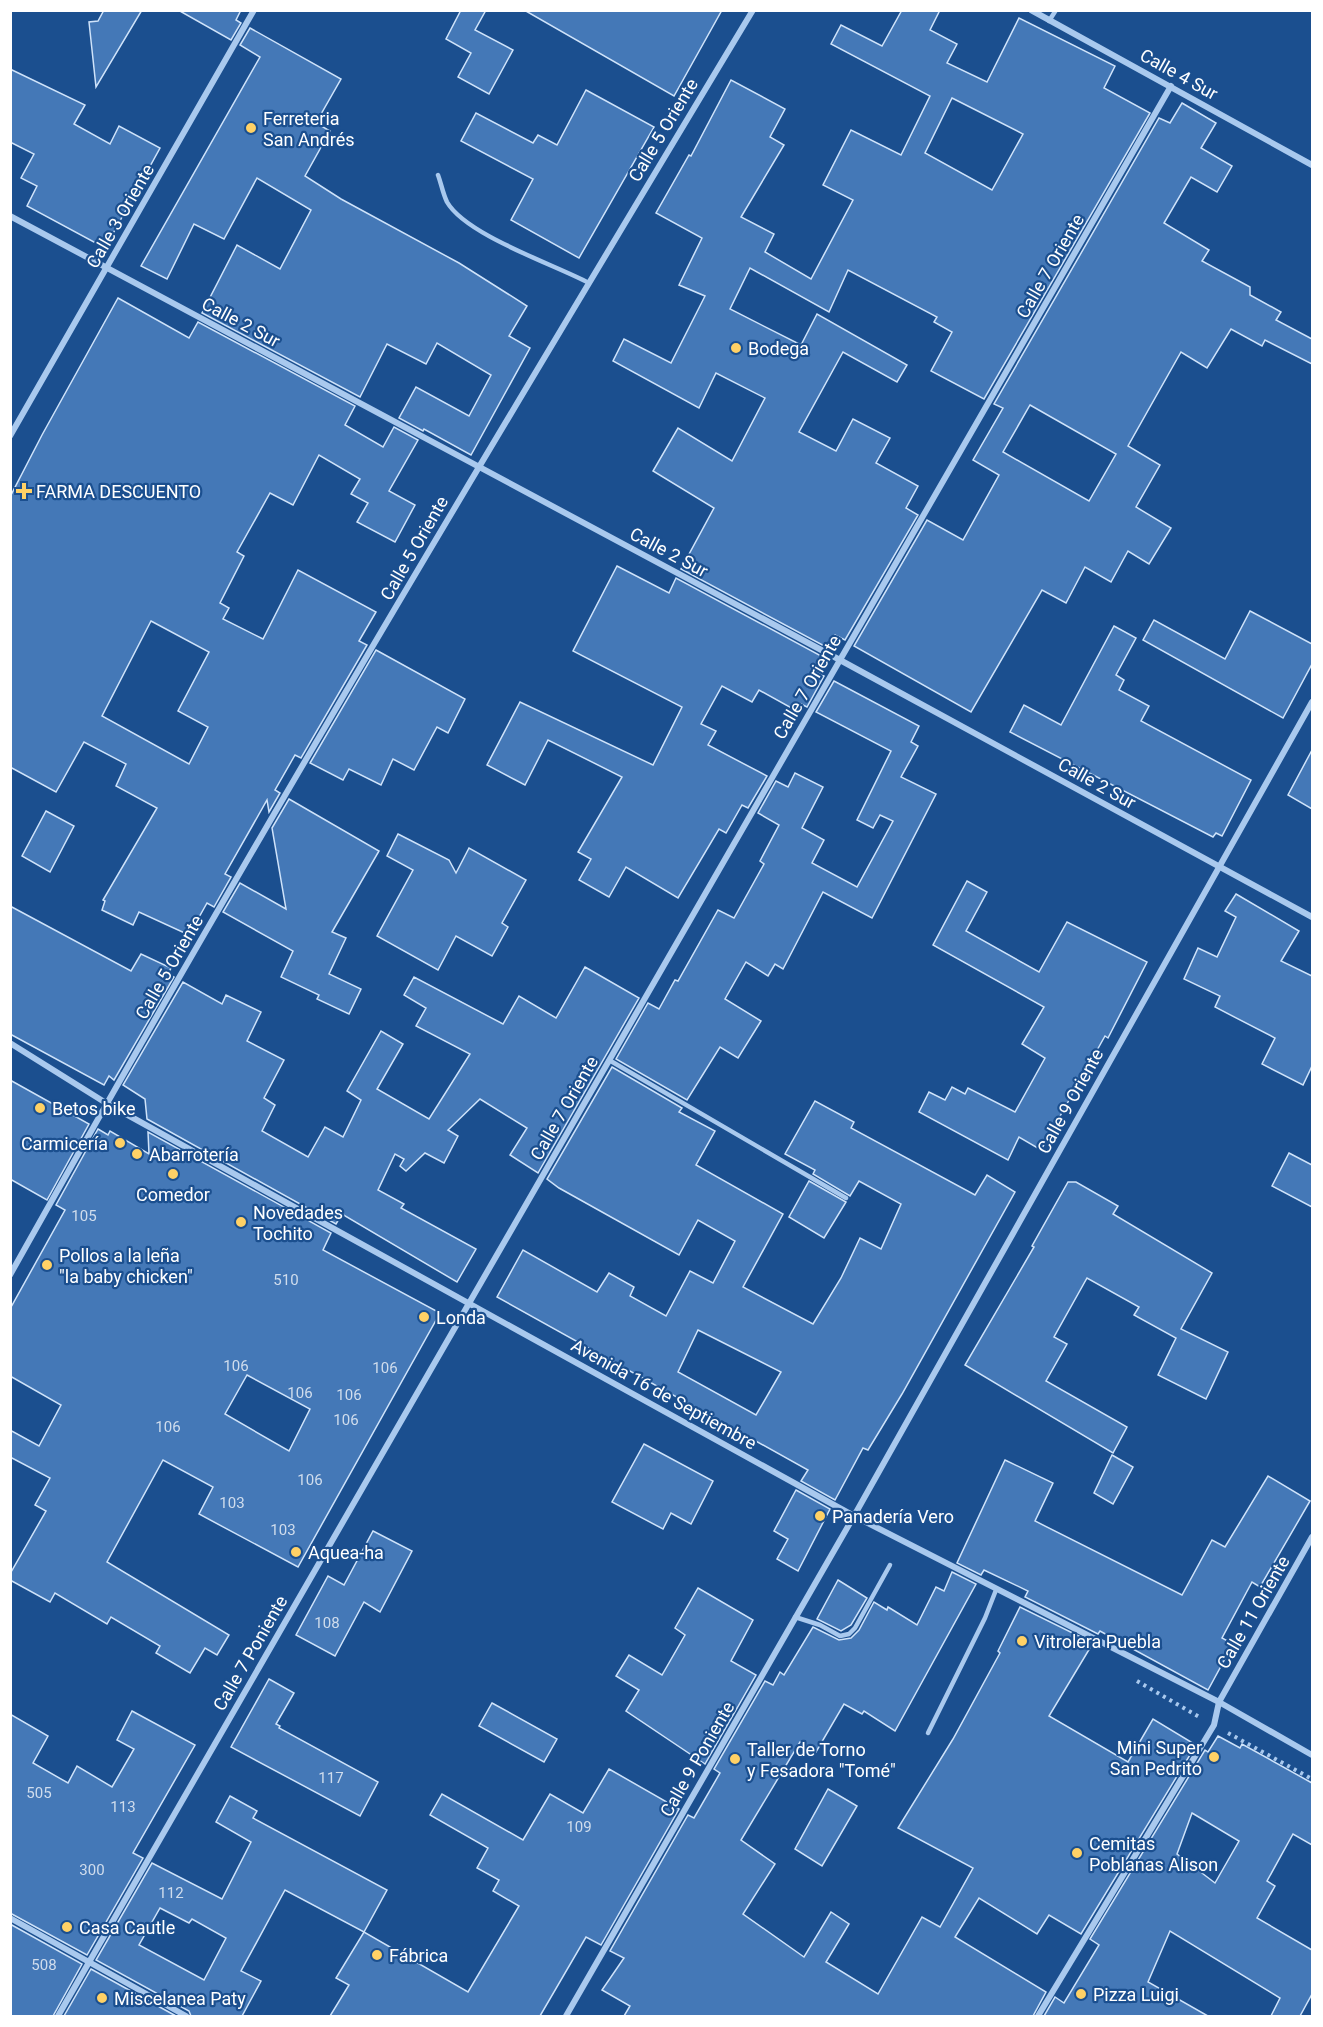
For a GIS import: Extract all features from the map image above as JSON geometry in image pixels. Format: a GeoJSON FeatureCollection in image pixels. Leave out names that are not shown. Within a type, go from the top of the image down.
{"type":"FeatureCollection","features":[{"type":"Feature","properties":{"kind":"street","name":"Calle 3 Oriente"},"geometry":{"type":"LineString","coordinates":[[10,436],[254,10]]}},
{"type":"Feature","properties":{"kind":"street","name":"Calle 5 Oriente"},"geometry":{"type":"LineString","coordinates":[[10,1275],[106,1103],[479,466],[753,10]]}},
{"type":"Feature","properties":{"kind":"street","name":"Calle 4 Sur"},"geometry":{"type":"LineString","coordinates":[[1031,10],[1312,165]]}},
{"type":"Feature","properties":{"kind":"street","name":"Calle 7 Oriente"},"geometry":{"type":"LineString","coordinates":[[469,1304],[1171,86]]}},
{"type":"Feature","properties":{"kind":"street","name":"Calle 2 Sur"},"geometry":{"type":"LineString","coordinates":[[10,216],[840,660],[1312,917]]}},
{"type":"Feature","properties":{"kind":"street","name":"Calle 9 Oriente"},"geometry":{"type":"LineString","coordinates":[[854,1516],[1312,702]]}},
{"type":"Feature","properties":{"kind":"street","name":"Avenida 16 de Septiembre"},"geometry":{"type":"LineString","coordinates":[[10,1042],[106,1103],[854,1516],[1219,1702],[1312,1755]]}},
{"type":"Feature","properties":{"kind":"street","name":"Calle 7 Poniente"},"geometry":{"type":"LineString","coordinates":[[58,2016],[469,1304]]}},
{"type":"Feature","properties":{"kind":"street","name":"Calle 9 Poniente"},"geometry":{"type":"LineString","coordinates":[[566,2016],[854,1516]]}},
{"type":"Feature","properties":{"kind":"street","name":"Calle 11 Oriente"},"geometry":{"type":"LineString","coordinates":[[1038,2016],[1214,1725],[1219,1702],[1312,1537]]}},
{"type":"Feature","properties":{"kind":"street"},"geometry":{"type":"LineString","coordinates":[[10,1918],[186,2016]]}},
{"type":"Feature","properties":{"kind":"lane"},"geometry":{"type":"LineString","coordinates":[[1050,21],[1056,10]]}},
{"type":"Feature","properties":{"kind":"lane"},"geometry":{"type":"LineString","coordinates":[[438,175],[447,202],[461,218],[483,233],[589,283]]}},
{"type":"Feature","properties":{"kind":"lane"},"geometry":{"type":"LineString","coordinates":[[609,1060],[846,1198]]}},
{"type":"Feature","properties":{"kind":"lane"},"geometry":{"type":"LineString","coordinates":[[795,1617],[820,1625],[840,1636],[849,1634],[855,1628],[890,1565]]}},
{"type":"Feature","properties":{"kind":"lane"},"geometry":{"type":"LineString","coordinates":[[927,1733],[985,1618],[996,1590]]}},
{"type":"Feature","properties":{"kind":"building"},"geometry":{"type":"Polygon","coordinates":[[[104,10],[142,10],[96,87],[89,22],[98,21],[104,10]]]}},
{"type":"Feature","properties":{"kind":"building"},"geometry":{"type":"Polygon","coordinates":[[[178,10],[241,10],[236,20],[241,23],[231,40],[178,10]]]}},
{"type":"Feature","properties":{"kind":"building"},"geometry":{"type":"Polygon","coordinates":[[[461,10],[486,10],[475,30],[513,50],[489,94],[458,77],[471,53],[446,39],[461,10]]]}},
{"type":"Feature","properties":{"kind":"building"},"geometry":{"type":"Polygon","coordinates":[[[524,10],[722,10],[674,96],[524,10]]]}},
{"type":"Feature","properties":{"kind":"building"},"geometry":{"type":"Polygon","coordinates":[[[902,10],[940,10],[930,30],[957,44],[947,63],[987,82],[1019,18],[1115,66],[1104,88],[1150,113],[984,399],[931,371],[952,332],[934,322],[937,317],[848,270],[829,312],[750,268],[730,309],[801,345],[817,314],[907,365],[897,382],[843,352],[799,432],[836,451],[853,419],[890,438],[876,463],[918,486],[906,508],[918,515],[845,640],[835,635],[828,648],[681,569],[714,508],[653,471],[678,428],[732,461],[765,398],[716,373],[699,408],[613,361],[624,339],[671,363],[705,296],[679,285],[702,238],[656,213],[689,155],[691,156],[731,80],[785,109],[770,137],[784,145],[741,217],[774,234],[765,252],[811,279],[853,200],[823,185],[851,130],[901,155],[930,96],[831,44],[841,25],[882,46],[902,10]],[[952,98],[925,153],[992,190],[1023,134],[952,98]]]}},
{"type":"Feature","properties":{"kind":"building"},"geometry":{"type":"Polygon","coordinates":[[[250,28],[341,79],[316,123],[330,131],[305,176],[341,199],[459,263],[527,306],[509,336],[530,348],[471,455],[399,418],[416,387],[469,416],[491,375],[437,343],[426,364],[387,344],[360,397],[202,313],[237,245],[280,269],[311,210],[257,178],[224,239],[194,224],[167,279],[141,266],[260,57],[240,45],[250,28]]]}},
{"type":"Feature","properties":{"kind":"building"},"geometry":{"type":"Polygon","coordinates":[[[10,69],[85,105],[74,124],[110,144],[119,126],[160,148],[105,248],[27,206],[37,186],[21,178],[34,154],[10,142],[10,69]]]}},
{"type":"Feature","properties":{"kind":"building"},"geometry":{"type":"Polygon","coordinates":[[[586,90],[654,127],[579,258],[511,220],[533,179],[461,141],[476,113],[533,143],[538,135],[557,145],[586,90]]]}},
{"type":"Feature","properties":{"kind":"building"},"geometry":{"type":"Polygon","coordinates":[[[1182,103],[1216,123],[1201,148],[1232,166],[1217,192],[1191,177],[1164,223],[1209,250],[1202,261],[1250,287],[1250,295],[1281,312],[1276,320],[1312,339],[1312,364],[1265,340],[1262,346],[1231,329],[1207,368],[1181,352],[1128,446],[1160,465],[1136,507],[1171,528],[1149,564],[1128,551],[1111,582],[1085,567],[1066,603],[1042,590],[971,712],[854,646],[927,520],[963,540],[999,475],[973,460],[1003,408],[994,404],[1159,118],[1170,123],[1182,103]],[[1030,405],[1003,452],[1089,501],[1116,454],[1030,405]]]}},
{"type":"Feature","properties":{"kind":"building"},"geometry":{"type":"Polygon","coordinates":[[[118,298],[189,338],[198,322],[355,406],[345,425],[383,447],[394,427],[418,440],[389,491],[415,505],[395,542],[357,522],[368,503],[351,494],[360,479],[319,455],[293,505],[270,493],[237,552],[244,556],[220,603],[229,608],[223,619],[263,639],[298,570],[376,612],[359,641],[367,645],[301,758],[295,755],[275,790],[280,793],[269,812],[267,800],[225,874],[231,877],[214,907],[207,903],[189,935],[139,912],[133,925],[102,910],[105,901],[103,900],[157,808],[116,786],[126,764],[84,742],[56,792],[10,767],[10,497],[118,298]],[[151,621],[102,716],[189,764],[208,727],[178,711],[209,652],[151,621]]]}},
{"type":"Feature","properties":{"kind":"building"},"geometry":{"type":"Polygon","coordinates":[[[617,566],[669,593],[676,578],[823,657],[816,672],[824,676],[807,707],[799,703],[795,710],[759,690],[752,702],[722,686],[701,724],[716,731],[708,745],[767,776],[748,808],[742,805],[726,833],[719,829],[678,898],[626,867],[609,897],[579,880],[591,859],[578,852],[622,777],[548,740],[525,785],[487,765],[520,702],[653,765],[682,707],[573,651],[617,566]]]}},
{"type":"Feature","properties":{"kind":"building"},"geometry":{"type":"Polygon","coordinates":[[[1250,611],[1312,644],[1312,664],[1283,718],[1143,640],[1154,620],[1225,659],[1250,611]]]}},
{"type":"Feature","properties":{"kind":"building"},"geometry":{"type":"Polygon","coordinates":[[[1114,626],[1136,638],[1116,675],[1124,680],[1119,690],[1149,706],[1141,721],[1251,780],[1222,836],[1216,833],[1213,837],[1010,732],[1024,705],[1061,725],[1114,626]]]}},
{"type":"Feature","properties":{"kind":"building"},"geometry":{"type":"Polygon","coordinates":[[[376,650],[465,699],[448,733],[437,727],[414,770],[393,759],[381,785],[349,769],[343,780],[310,763],[376,650]]]}},
{"type":"Feature","properties":{"kind":"building"},"geometry":{"type":"Polygon","coordinates":[[[834,681],[919,726],[911,742],[918,746],[901,777],[936,794],[872,918],[823,892],[783,969],[775,964],[768,976],[746,962],[725,999],[761,1021],[738,1058],[720,1047],[687,1100],[616,1059],[648,1003],[659,1009],[675,980],[678,981],[718,910],[734,918],[764,864],[760,861],[779,825],[758,813],[776,781],[788,787],[795,773],[823,787],[802,828],[824,840],[812,863],[857,887],[893,821],[880,815],[873,828],[857,820],[891,751],[816,712],[834,681]]]}},
{"type":"Feature","properties":{"kind":"building"},"geometry":{"type":"Polygon","coordinates":[[[1312,750],[1312,809],[1288,795],[1312,750]]]}},
{"type":"Feature","properties":{"kind":"building"},"geometry":{"type":"Polygon","coordinates":[[[289,799],[379,851],[332,932],[346,938],[329,974],[361,989],[349,1014],[317,999],[319,995],[281,977],[293,951],[223,912],[240,883],[286,909],[272,828],[289,799]]]}},
{"type":"Feature","properties":{"kind":"building"},"geometry":{"type":"Polygon","coordinates":[[[46,811],[74,826],[50,872],[22,856],[46,811]]]}},
{"type":"Feature","properties":{"kind":"building"},"geometry":{"type":"Polygon","coordinates":[[[398,834],[449,860],[456,873],[469,848],[526,880],[502,923],[508,927],[492,956],[456,936],[438,970],[377,936],[413,870],[387,856],[398,834]]]}},
{"type":"Feature","properties":{"kind":"building"},"geometry":{"type":"Polygon","coordinates":[[[967,881],[987,892],[966,931],[1039,972],[1067,922],[1147,962],[1108,1038],[1105,1036],[1041,1150],[1019,1137],[1008,1160],[919,1112],[929,1092],[945,1100],[952,1087],[965,1094],[968,1088],[1015,1112],[1045,1058],[1022,1044],[1044,1007],[933,945],[967,881]]]}},
{"type":"Feature","properties":{"kind":"building"},"geometry":{"type":"Polygon","coordinates":[[[1236,894],[1299,931],[1281,961],[1312,976],[1312,1066],[1303,1085],[1262,1064],[1275,1038],[1215,1007],[1220,996],[1184,979],[1198,948],[1217,957],[1236,917],[1225,911],[1236,894]]]}},
{"type":"Feature","properties":{"kind":"building"},"geometry":{"type":"Polygon","coordinates":[[[10,906],[131,971],[141,954],[171,968],[168,974],[174,977],[114,1080],[109,1076],[104,1085],[10,1034],[10,906]]]}},
{"type":"Feature","properties":{"kind":"building"},"geometry":{"type":"Polygon","coordinates":[[[585,967],[639,998],[538,1173],[510,1155],[527,1128],[480,1099],[448,1130],[458,1136],[444,1163],[425,1153],[406,1171],[400,1166],[404,1159],[395,1154],[378,1190],[404,1204],[401,1208],[476,1249],[457,1282],[342,1214],[336,1224],[147,1119],[145,1099],[123,1085],[183,982],[222,1004],[226,995],[261,1012],[247,1041],[284,1060],[264,1098],[275,1105],[262,1131],[308,1157],[325,1127],[343,1137],[361,1100],[347,1091],[381,1031],[403,1044],[377,1089],[429,1119],[470,1054],[416,1026],[426,1008],[404,995],[414,977],[503,1024],[519,996],[556,1018],[585,967]]]}},
{"type":"Feature","properties":{"kind":"building"},"geometry":{"type":"Polygon","coordinates":[[[612,1067],[682,1108],[679,1112],[715,1131],[696,1165],[783,1214],[743,1287],[813,1324],[841,1278],[860,1238],[881,1249],[901,1204],[859,1181],[850,1196],[813,1174],[815,1170],[785,1154],[815,1101],[854,1122],[851,1128],[975,1195],[987,1175],[1015,1192],[902,1394],[868,1450],[863,1448],[835,1500],[801,1481],[808,1470],[497,1297],[523,1250],[597,1292],[609,1273],[634,1287],[630,1296],[666,1316],[690,1271],[713,1283],[735,1241],[698,1220],[679,1255],[559,1188],[547,1179],[612,1067]],[[698,1330],[678,1372],[756,1415],[781,1372],[698,1330]]]}},
{"type":"Feature","properties":{"kind":"building"},"geometry":{"type":"Polygon","coordinates":[[[10,1080],[89,1124],[47,1200],[10,1179],[10,1080]]]}},
{"type":"Feature","properties":{"kind":"building"},"geometry":{"type":"Polygon","coordinates":[[[98,1129],[108,1135],[110,1131],[149,1154],[148,1132],[331,1233],[323,1250],[440,1313],[298,1567],[199,1514],[213,1487],[163,1460],[107,1562],[229,1635],[217,1655],[205,1648],[190,1673],[156,1653],[160,1646],[111,1617],[107,1624],[55,1593],[50,1602],[10,1580],[10,1574],[46,1511],[35,1505],[50,1478],[10,1457],[10,1430],[39,1446],[61,1405],[10,1376],[10,1309],[65,1210],[56,1205],[98,1129]],[[247,1375],[225,1414],[289,1451],[310,1409],[247,1375]]]}},
{"type":"Feature","properties":{"kind":"building"},"geometry":{"type":"Polygon","coordinates":[[[1289,1153],[1312,1165],[1312,1207],[1272,1186],[1289,1153]]]}},
{"type":"Feature","properties":{"kind":"building"},"geometry":{"type":"Polygon","coordinates":[[[809,1181],[846,1202],[824,1238],[789,1217],[809,1181]]]}},
{"type":"Feature","properties":{"kind":"building"},"geometry":{"type":"Polygon","coordinates":[[[1068,1182],[1076,1182],[1118,1206],[1113,1214],[1212,1273],[1181,1329],[1228,1352],[1206,1399],[1158,1375],[1176,1338],[1134,1315],[1139,1307],[1087,1278],[1054,1337],[1067,1344],[1046,1381],[1127,1427],[1113,1453],[965,1365],[1034,1247],[1032,1246],[1068,1182]]]}},
{"type":"Feature","properties":{"kind":"building"},"geometry":{"type":"Polygon","coordinates":[[[644,1444],[713,1481],[691,1524],[671,1513],[663,1529],[612,1502],[644,1444]]]}},
{"type":"Feature","properties":{"kind":"building"},"geometry":{"type":"Polygon","coordinates":[[[1112,1455],[1133,1467],[1113,1504],[1094,1493],[1112,1455]]]}},
{"type":"Feature","properties":{"kind":"building"},"geometry":{"type":"Polygon","coordinates":[[[1005,1460],[1053,1483],[1035,1521],[1182,1595],[1212,1540],[1225,1547],[1268,1476],[1310,1501],[1260,1587],[1252,1582],[1222,1638],[1233,1644],[1208,1690],[1100,1631],[1098,1634],[1025,1597],[1028,1591],[984,1570],[981,1575],[957,1563],[1005,1460]]]}},
{"type":"Feature","properties":{"kind":"building"},"geometry":{"type":"Polygon","coordinates":[[[796,1490],[830,1509],[798,1571],[777,1559],[788,1539],[774,1531],[796,1490]]]}},
{"type":"Feature","properties":{"kind":"building"},"geometry":{"type":"Polygon","coordinates":[[[373,1531],[412,1551],[380,1612],[364,1602],[335,1656],[296,1635],[328,1576],[344,1585],[373,1531]]]}},
{"type":"Feature","properties":{"kind":"building"},"geometry":{"type":"Polygon","coordinates":[[[952,1572],[976,1584],[895,1731],[864,1711],[862,1714],[844,1704],[816,1752],[800,1742],[741,1840],[775,1864],[743,1914],[804,1957],[831,1912],[849,1924],[826,1962],[878,1994],[922,1917],[940,1927],[973,1868],[898,1828],[953,1739],[1000,1653],[998,1651],[1020,1607],[1093,1643],[1049,1716],[1128,1762],[1153,1719],[1196,1745],[1081,1934],[1049,1915],[1037,1934],[979,1898],[955,1937],[1046,1992],[1033,2016],[624,2016],[630,2006],[602,1990],[624,1958],[610,1951],[688,1815],[694,1818],[720,1773],[714,1769],[765,1681],[773,1685],[780,1672],[784,1675],[813,1627],[839,1640],[851,1638],[859,1630],[874,1602],[887,1610],[888,1607],[917,1625],[936,1587],[944,1591],[952,1572]]]}},
{"type":"Feature","properties":{"kind":"building"},"geometry":{"type":"Polygon","coordinates":[[[838,1580],[867,1598],[851,1625],[841,1631],[817,1619],[838,1580]]]}},
{"type":"Feature","properties":{"kind":"building"},"geometry":{"type":"Polygon","coordinates":[[[698,1588],[753,1620],[731,1661],[756,1675],[705,1764],[626,1711],[639,1690],[616,1676],[629,1655],[662,1675],[685,1635],[675,1628],[698,1588]]]}},
{"type":"Feature","properties":{"kind":"building"},"geometry":{"type":"Polygon","coordinates":[[[269,1679],[294,1693],[276,1724],[280,1726],[279,1728],[378,1782],[360,1816],[231,1747],[269,1679]]]}},
{"type":"Feature","properties":{"kind":"building"},"geometry":{"type":"Polygon","coordinates":[[[492,1703],[557,1739],[544,1762],[479,1726],[492,1703]]]}},
{"type":"Feature","properties":{"kind":"building"},"geometry":{"type":"Polygon","coordinates":[[[132,1711],[195,1745],[133,1853],[143,1858],[87,1955],[10,1913],[10,1714],[48,1736],[33,1763],[68,1783],[77,1766],[112,1787],[134,1749],[117,1740],[132,1711]]]}},
{"type":"Feature","properties":{"kind":"building"},"geometry":{"type":"Polygon","coordinates":[[[1218,1736],[1240,1748],[1242,1744],[1312,1783],[1312,1845],[1293,1834],[1267,1881],[1275,1886],[1257,1918],[1312,1950],[1312,1994],[1300,2016],[1271,2016],[1280,1998],[1170,1931],[1148,1982],[1208,2016],[1044,2016],[1055,1997],[1064,2003],[1099,1945],[1090,1939],[1205,1750],[1208,1752],[1218,1736]],[[1192,1813],[1177,1854],[1215,1883],[1239,1841],[1192,1813]]]}},
{"type":"Feature","properties":{"kind":"building"},"geometry":{"type":"Polygon","coordinates":[[[609,1769],[679,1809],[601,1945],[586,1937],[540,2016],[330,2016],[349,1985],[336,1978],[364,1932],[468,1992],[519,1906],[493,1891],[499,1880],[477,1868],[488,1848],[430,1815],[442,1794],[523,1840],[550,1794],[583,1813],[609,1769]]]}},
{"type":"Feature","properties":{"kind":"building"},"geometry":{"type":"Polygon","coordinates":[[[828,1789],[857,1806],[822,1866],[795,1849],[828,1789]]]}},
{"type":"Feature","properties":{"kind":"building"},"geometry":{"type":"Polygon","coordinates":[[[230,1796],[257,1811],[253,1818],[387,1890],[364,1932],[285,1890],[241,1971],[261,1981],[242,2016],[191,2016],[189,2011],[96,1960],[152,1863],[222,1899],[251,1842],[216,1822],[230,1796]],[[160,1908],[139,1945],[204,1980],[226,1938],[192,1919],[189,1923],[160,1908]]]}},
{"type":"Feature","properties":{"kind":"building"},"geometry":{"type":"Polygon","coordinates":[[[10,1924],[82,1964],[53,2016],[10,2016],[10,1924]]]}},
{"type":"Feature","properties":{"kind":"building"},"geometry":{"type":"Polygon","coordinates":[[[91,1969],[176,2016],[64,2016],[91,1969]]]}},
{"type":"Feature","properties":{"kind":"place","name":"Ferreteria San Andrés"},"geometry":{"type":"Point","coordinates":[251,128]}},
{"type":"Feature","properties":{"kind":"place","name":"Bodega"},"geometry":{"type":"Point","coordinates":[736,348]}},
{"type":"Feature","properties":{"kind":"place","name":"FARMA DESCUENTO"},"geometry":{"type":"Point","coordinates":[24,491]}},
{"type":"Feature","properties":{"kind":"place","name":"Betos bike"},"geometry":{"type":"Point","coordinates":[40,1108]}},
{"type":"Feature","properties":{"kind":"place","name":"Carmicería"},"geometry":{"type":"Point","coordinates":[120,1143]}},
{"type":"Feature","properties":{"kind":"place","name":"Abarrotería"},"geometry":{"type":"Point","coordinates":[137,1154]}},
{"type":"Feature","properties":{"kind":"place","name":"Comedor"},"geometry":{"type":"Point","coordinates":[173,1174]}},
{"type":"Feature","properties":{"kind":"place","name":"Novedades Tochito"},"geometry":{"type":"Point","coordinates":[241,1222]}},
{"type":"Feature","properties":{"kind":"place","name":"Pollos a la leña \"la baby chicken\""},"geometry":{"type":"Point","coordinates":[47,1265]}},
{"type":"Feature","properties":{"kind":"place","name":"Londa"},"geometry":{"type":"Point","coordinates":[424,1317]}},
{"type":"Feature","properties":{"kind":"place","name":"Panadería Vero"},"geometry":{"type":"Point","coordinates":[820,1516]}},
{"type":"Feature","properties":{"kind":"place","name":"Aquea-ha"},"geometry":{"type":"Point","coordinates":[296,1552]}},
{"type":"Feature","properties":{"kind":"place","name":"Vitrolera Puebla"},"geometry":{"type":"Point","coordinates":[1022,1641]}},
{"type":"Feature","properties":{"kind":"place","name":"Mini Super San Pedrito"},"geometry":{"type":"Point","coordinates":[1214,1757]}},
{"type":"Feature","properties":{"kind":"place","name":"Taller de Torno y Fesadora \"Tomé\""},"geometry":{"type":"Point","coordinates":[735,1759]}},
{"type":"Feature","properties":{"kind":"place","name":"Cemitas Poblanas Alison"},"geometry":{"type":"Point","coordinates":[1077,1853]}},
{"type":"Feature","properties":{"kind":"place","name":"Casa Cautle"},"geometry":{"type":"Point","coordinates":[67,1927]}},
{"type":"Feature","properties":{"kind":"place","name":"Fábrica"},"geometry":{"type":"Point","coordinates":[377,1955]}},
{"type":"Feature","properties":{"kind":"place","name":"Pizza Luigi"},"geometry":{"type":"Point","coordinates":[1081,1994]}},
{"type":"Feature","properties":{"kind":"place","name":"Miscelanea Paty"},"geometry":{"type":"Point","coordinates":[102,1998]}}]}
